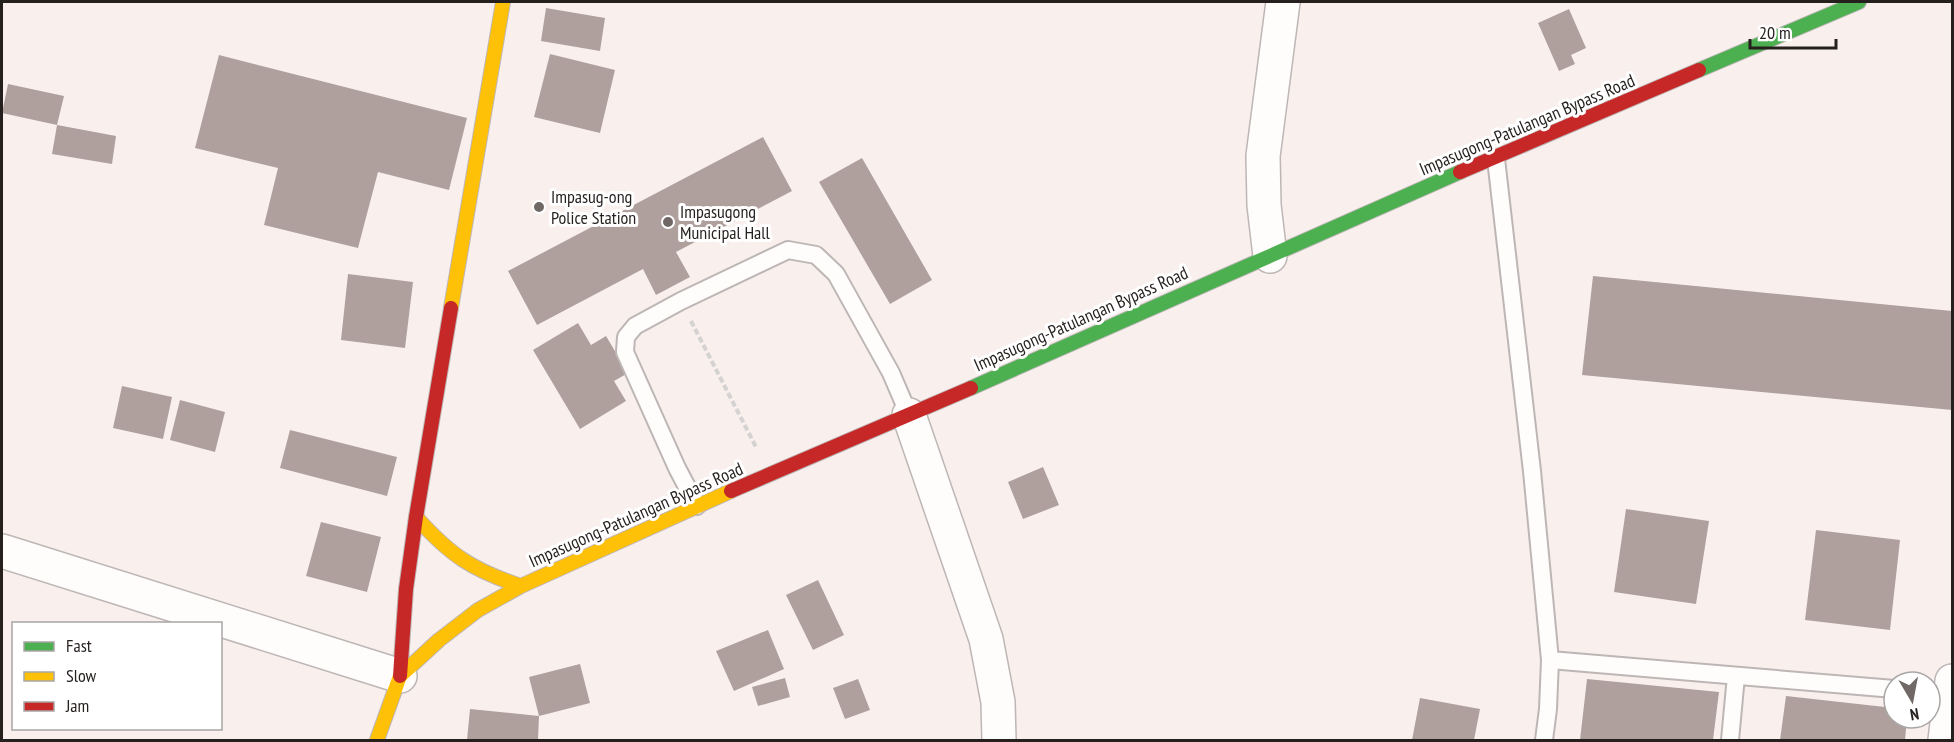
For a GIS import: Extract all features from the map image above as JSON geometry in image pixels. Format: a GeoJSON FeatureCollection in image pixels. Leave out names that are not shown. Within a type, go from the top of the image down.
{"type":"FeatureCollection","features":[{"type":"Feature","properties":{"kind":"main road"},"geometry":{"type":"LineString","coordinates":[[400,676],[406,589],[416,517],[503,2]]}},
{"type":"Feature","properties":{"kind":"main road","name":"Impasugong-Patulangan Bypass Road"},"geometry":{"type":"LineString","coordinates":[[377,741],[400,676],[439,640],[478,610],[521,586],[697,506],[1442,180],[1496,159],[1859,2]]}},
{"type":"Feature","properties":{"kind":"main road"},"geometry":{"type":"LineString","coordinates":[[416,517],[450,552],[469,565],[521,586]]}},
{"type":"Feature","properties":{"kind":"street"},"geometry":{"type":"LineString","coordinates":[[1270,256],[1264,205],[1263,156],[1283,2]]}},
{"type":"Feature","properties":{"kind":"street"},"geometry":{"type":"LineString","coordinates":[[909,415],[986,639],[998,702],[999,741]]}},
{"type":"Feature","properties":{"kind":"street"},"geometry":{"type":"LineString","coordinates":[[2,551],[400,676]]}},
{"type":"Feature","properties":{"kind":"street"},"geometry":{"type":"LineString","coordinates":[[1944,689],[1945,741]]}},
{"type":"Feature","properties":{"kind":"lane"},"geometry":{"type":"LineString","coordinates":[[1496,159],[1532,471],[1550,660],[1544,741]]}},
{"type":"Feature","properties":{"kind":"lane"},"geometry":{"type":"LineString","coordinates":[[697,506],[676,468],[625,352],[626,337],[635,326],[681,301],[788,250],[816,255],[836,274],[891,373],[909,415]]}},
{"type":"Feature","properties":{"kind":"lane"},"geometry":{"type":"LineString","coordinates":[[1550,660],[1882,688]]}},
{"type":"Feature","properties":{"kind":"lane"},"geometry":{"type":"LineString","coordinates":[[1730,741],[1736,676]]}},
{"type":"Feature","properties":{"kind":"path"},"geometry":{"type":"LineString","coordinates":[[681,301],[770,475]]}},
{"type":"Feature","properties":{"kind":"building"},"geometry":{"type":"Polygon","coordinates":[[[546,8],[605,18],[600,51],[541,41],[546,8]]]}},
{"type":"Feature","properties":{"kind":"building"},"geometry":{"type":"Polygon","coordinates":[[[1569,9],[1586,48],[1571,55],[1575,64],[1559,71],[1538,23],[1569,9]]]}},
{"type":"Feature","properties":{"kind":"building"},"geometry":{"type":"Polygon","coordinates":[[[550,54],[615,70],[600,133],[534,117],[550,54]]]}},
{"type":"Feature","properties":{"kind":"building"},"geometry":{"type":"Polygon","coordinates":[[[219,55],[467,118],[449,190],[378,172],[358,248],[264,225],[278,168],[195,148],[219,55]]]}},
{"type":"Feature","properties":{"kind":"building"},"geometry":{"type":"Polygon","coordinates":[[[8,84],[64,96],[57,125],[2,113],[8,84]]]}},
{"type":"Feature","properties":{"kind":"building"},"geometry":{"type":"Polygon","coordinates":[[[57,125],[116,136],[112,164],[52,154],[57,125]]]}},
{"type":"Feature","properties":{"kind":"building","name":"Impasugong Municipal Hall"},"geometry":{"type":"Polygon","coordinates":[[[763,137],[792,191],[676,252],[690,277],[656,295],[643,269],[537,325],[508,271],[763,137]]]}},
{"type":"Feature","properties":{"kind":"building"},"geometry":{"type":"Polygon","coordinates":[[[862,158],[932,280],[890,304],[819,182],[862,158]]]}},
{"type":"Feature","properties":{"kind":"building"},"geometry":{"type":"Polygon","coordinates":[[[348,274],[413,282],[405,348],[341,340],[348,274]]]}},
{"type":"Feature","properties":{"kind":"building"},"geometry":{"type":"Polygon","coordinates":[[[1593,276],[1952,311],[1952,410],[1582,375],[1593,276]]]}},
{"type":"Feature","properties":{"kind":"building"},"geometry":{"type":"Polygon","coordinates":[[[578,323],[591,345],[606,336],[628,373],[614,381],[626,401],[580,429],[533,350],[578,323]]]}},
{"type":"Feature","properties":{"kind":"building"},"geometry":{"type":"Polygon","coordinates":[[[122,386],[172,397],[163,439],[113,428],[122,386]]]}},
{"type":"Feature","properties":{"kind":"building"},"geometry":{"type":"Polygon","coordinates":[[[180,400],[225,412],[215,452],[170,440],[180,400]]]}},
{"type":"Feature","properties":{"kind":"building"},"geometry":{"type":"Polygon","coordinates":[[[290,430],[397,457],[387,496],[280,468],[290,430]]]}},
{"type":"Feature","properties":{"kind":"building"},"geometry":{"type":"Polygon","coordinates":[[[1043,467],[1059,505],[1023,519],[1008,482],[1043,467]]]}},
{"type":"Feature","properties":{"kind":"building"},"geometry":{"type":"Polygon","coordinates":[[[1626,509],[1709,521],[1696,604],[1614,592],[1626,509]]]}},
{"type":"Feature","properties":{"kind":"building"},"geometry":{"type":"Polygon","coordinates":[[[321,522],[381,537],[367,592],[306,576],[321,522]]]}},
{"type":"Feature","properties":{"kind":"building"},"geometry":{"type":"Polygon","coordinates":[[[1816,530],[1900,540],[1890,630],[1805,620],[1816,530]]]}},
{"type":"Feature","properties":{"kind":"building"},"geometry":{"type":"Polygon","coordinates":[[[818,580],[844,635],[813,650],[786,595],[818,580]]]}},
{"type":"Feature","properties":{"kind":"building"},"geometry":{"type":"Polygon","coordinates":[[[768,630],[784,669],[734,691],[716,651],[768,630]]]}},
{"type":"Feature","properties":{"kind":"building"},"geometry":{"type":"Polygon","coordinates":[[[580,664],[590,703],[539,716],[529,677],[580,664]]]}},
{"type":"Feature","properties":{"kind":"building"},"geometry":{"type":"Polygon","coordinates":[[[785,678],[790,697],[758,706],[752,687],[785,678]]]}},
{"type":"Feature","properties":{"kind":"building"},"geometry":{"type":"Polygon","coordinates":[[[858,679],[870,710],[845,719],[833,688],[858,679]]]}},
{"type":"Feature","properties":{"kind":"building"},"geometry":{"type":"Polygon","coordinates":[[[1587,679],[1719,692],[1713,740],[1580,740],[1587,679]]]}},
{"type":"Feature","properties":{"kind":"building"},"geometry":{"type":"Polygon","coordinates":[[[1786,696],[1882,707],[1882,730],[1906,730],[1905,740],[1780,740],[1786,696]]]}},
{"type":"Feature","properties":{"kind":"building"},"geometry":{"type":"Polygon","coordinates":[[[1420,698],[1480,709],[1474,740],[1412,740],[1420,698]]]}},
{"type":"Feature","properties":{"kind":"building"},"geometry":{"type":"Polygon","coordinates":[[[470,709],[539,716],[538,740],[467,740],[470,709]]]}},
{"type":"Feature","properties":{"kind":"traffic: fast"},"geometry":{"type":"LineString","coordinates":[[1699,70],[1859,2]]}},
{"type":"Feature","properties":{"kind":"traffic: fast"},"geometry":{"type":"LineString","coordinates":[[971,388],[1460,172]]}},
{"type":"Feature","properties":{"kind":"traffic: slow"},"geometry":{"type":"LineString","coordinates":[[451,308],[503,2]]}},
{"type":"Feature","properties":{"kind":"traffic: slow"},"geometry":{"type":"LineString","coordinates":[[377,740],[400,676],[439,640],[478,610],[521,586],[731,491]]}},
{"type":"Feature","properties":{"kind":"traffic: slow"},"geometry":{"type":"LineString","coordinates":[[416,517],[440,542],[463,560],[489,574],[521,586]]}},
{"type":"Feature","properties":{"kind":"traffic: jam"},"geometry":{"type":"LineString","coordinates":[[1460,172],[1699,70]]}},
{"type":"Feature","properties":{"kind":"traffic: jam"},"geometry":{"type":"LineString","coordinates":[[400,676],[406,589],[451,308]]}},
{"type":"Feature","properties":{"kind":"traffic: jam"},"geometry":{"type":"LineString","coordinates":[[731,491],[971,388]]}},
{"type":"Feature","properties":{"kind":"place","name":"Impasug-ong Police Station"},"geometry":{"type":"Point","coordinates":[539,207]}},
{"type":"Feature","properties":{"kind":"place","name":"Impasugong Municipal Hall"},"geometry":{"type":"Point","coordinates":[668,222]}}]}
